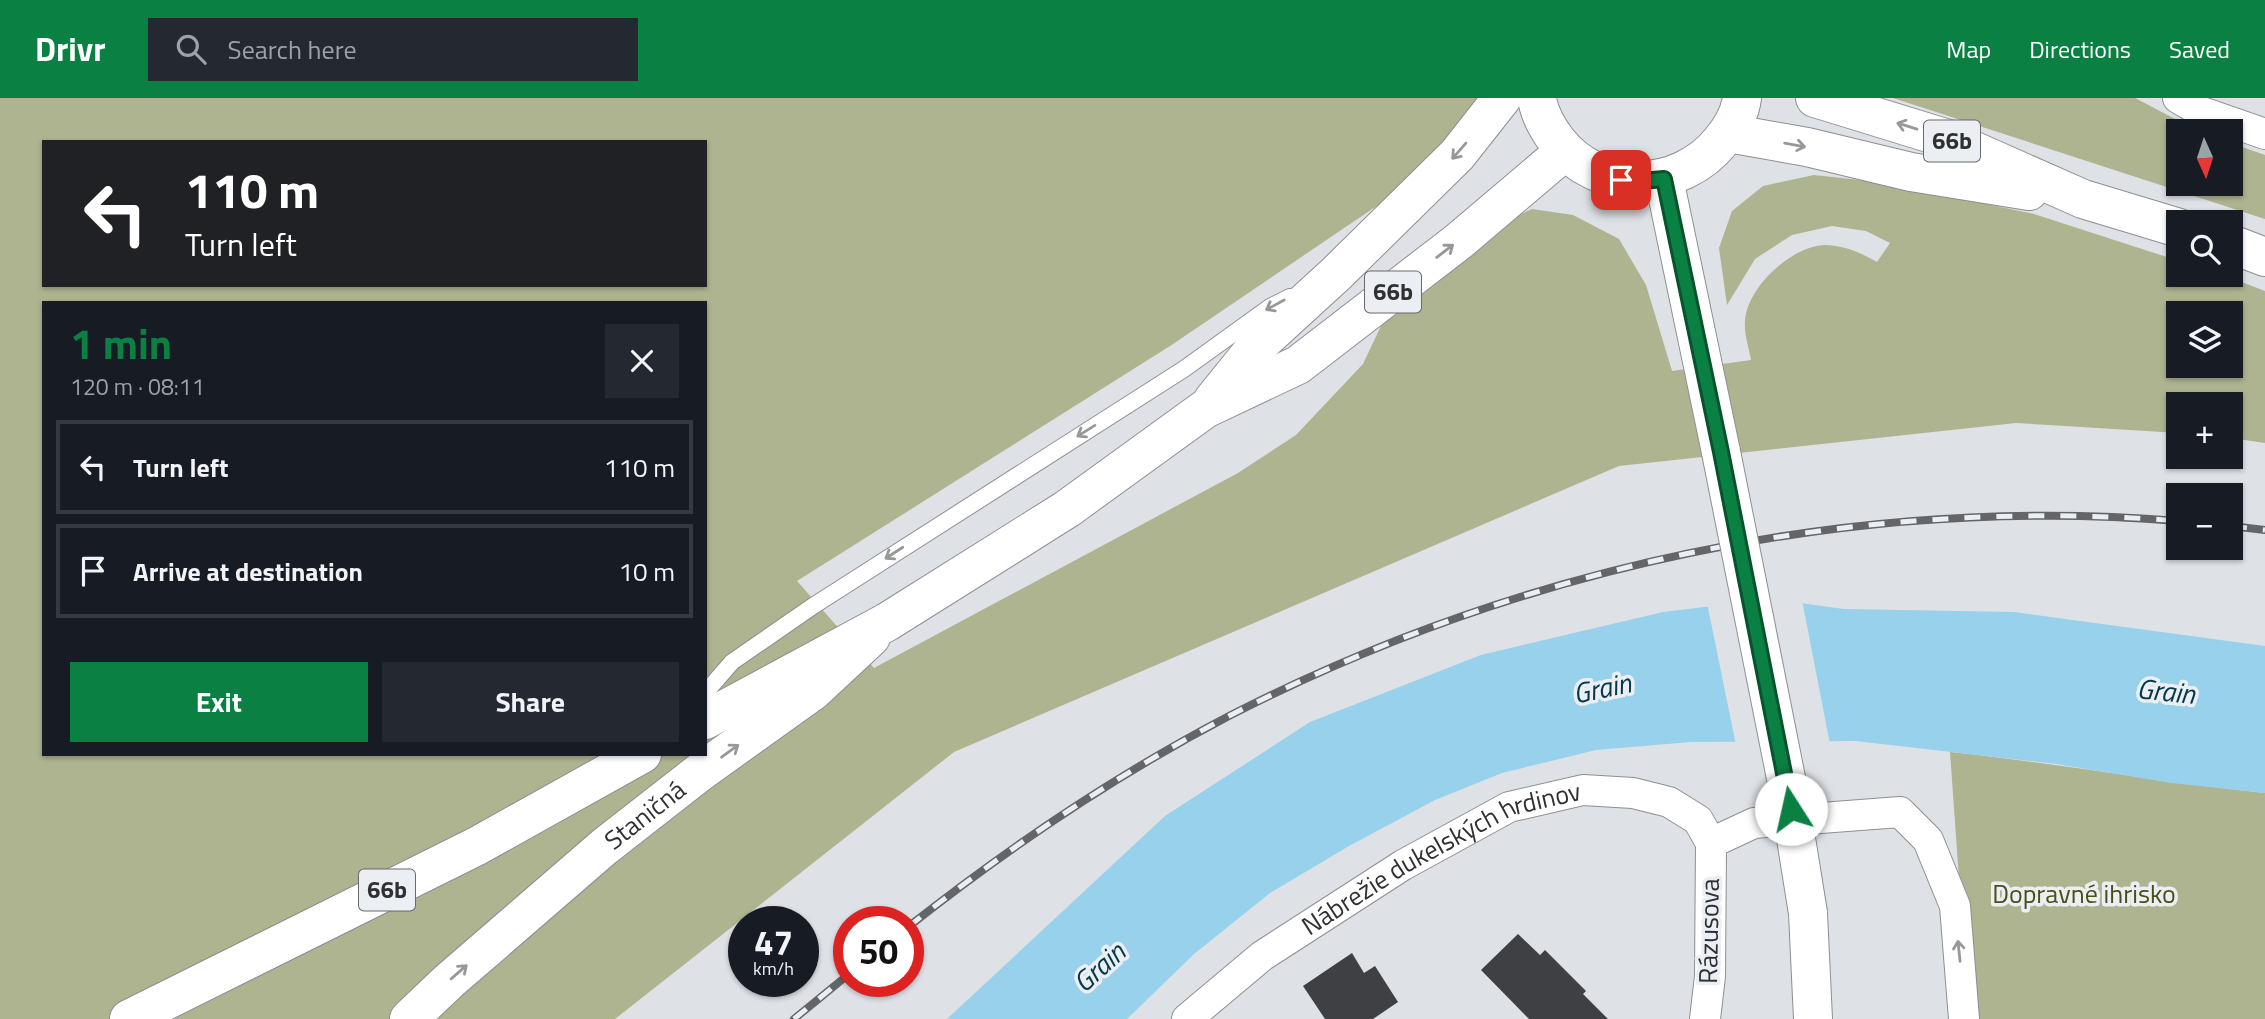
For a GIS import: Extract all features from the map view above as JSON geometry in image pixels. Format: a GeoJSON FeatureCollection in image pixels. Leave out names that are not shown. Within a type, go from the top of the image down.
{"type":"FeatureCollection","features":[{"type":"Feature","properties":{"kind":"main road","name":"66b"},"geometry":{"type":"LineString","coordinates":[[1205,410],[1255,348],[1336,274],[1457,155],[1502,98]]}},
{"type":"Feature","properties":{"kind":"main road"},"geometry":{"type":"LineString","coordinates":[[1537,98],[1548,129],[1565,151],[1591,169],[1621,180],[1642,181],[1664,179],[1689,169],[1711,154],[1728,133],[1742,98]]}},
{"type":"Feature","properties":{"kind":"main road","name":"66b"},"geometry":{"type":"LineString","coordinates":[[1815,98],[1945,138],[2083,200]]}},
{"type":"Feature","properties":{"kind":"main road","name":"66b"},"geometry":{"type":"LineString","coordinates":[[1728,133],[1807,147],[1911,172],[2083,200],[2166,224]]}},
{"type":"Feature","properties":{"kind":"main road","name":"66b"},"geometry":{"type":"LineString","coordinates":[[707,719],[887,622],[1067,509],[1205,410],[1298,365],[1459,240],[1565,151]]}},
{"type":"Feature","properties":{"kind":"main road"},"geometry":{"type":"LineString","coordinates":[[1664,179],[1787,783],[1808,913],[1813,1019]]}},
{"type":"Feature","properties":{"kind":"main road"},"geometry":{"type":"LineString","coordinates":[[2243,249],[2265,257]]}},
{"type":"Feature","properties":{"kind":"main road","name":"Staničná"},"geometry":{"type":"LineString","coordinates":[[409,1019],[604,847],[700,772],[813,691],[887,622]]}},
{"type":"Feature","properties":{"kind":"main road","name":"66b"},"geometry":{"type":"LineString","coordinates":[[129,1019],[477,846],[638,756]]}},
{"type":"Feature","properties":{"kind":"street"},"geometry":{"type":"LineString","coordinates":[[2178,98],[2202,111],[2265,134]]}},
{"type":"Feature","properties":{"kind":"street","name":"Nábrežie dukelských hrdinov"},"geometry":{"type":"LineString","coordinates":[[1187,1019],[1262,956],[1403,865],[1509,807],[1583,790],[1633,793],[1669,802],[1698,820],[1711,843]]}},
{"type":"Feature","properties":{"kind":"street"},"geometry":{"type":"LineString","coordinates":[[1711,843],[1754,823],[1900,812],[1928,840],[1955,906],[1964,1019]]}},
{"type":"Feature","properties":{"kind":"street","name":"Rázusova"},"geometry":{"type":"LineString","coordinates":[[1705,1019],[1710,976],[1711,843]]}},
{"type":"Feature","properties":{"kind":"lane"},"geometry":{"type":"LineString","coordinates":[[707,691],[732,662],[813,606],[1184,369],[1270,307],[1336,274]]}},
{"type":"Feature","properties":{"kind":"green space"},"geometry":{"type":"Polygon","coordinates":[[[0,98],[1485,98],[1482,106],[1384,201],[1170,346],[797,581],[874,668],[1238,473],[1296,435],[1363,364],[1388,311],[1494,227],[1532,209],[1573,215],[1619,239],[1646,285],[1672,371],[1751,360],[1746,336],[1747,309],[1762,283],[1786,260],[1799,252],[1826,245],[1853,250],[1877,262],[1890,243],[1866,231],[1832,226],[1792,235],[1755,259],[1727,305],[1719,248],[1732,211],[1763,186],[1814,175],[1887,183],[2034,214],[2166,257],[2166,287],[2243,287],[2243,283],[2265,291],[2265,443],[2243,440],[2243,392],[2166,392],[2166,432],[2016,423],[1619,466],[954,752],[758,906],[728,906],[728,930],[615,1019],[0,1019],[0,98]]]}},
{"type":"Feature","properties":{"kind":"green space"},"geometry":{"type":"Polygon","coordinates":[[[1893,98],[2135,98],[2175,119],[2166,119],[2166,187],[1893,98]]]}},
{"type":"Feature","properties":{"kind":"green space"},"geometry":{"type":"Polygon","coordinates":[[[2244,148],[2265,155],[2265,219],[2194,196],[2244,196],[2244,148]]]}},
{"type":"Feature","properties":{"kind":"green space","name":"Dopravné ihrisko"},"geometry":{"type":"Polygon","coordinates":[[[1950,752],[2265,793],[2265,1019],[1969,1019],[1950,752]]]}},
{"type":"Feature","properties":{"kind":"water","name":"Grain"},"geometry":{"type":"Polygon","coordinates":[[[1771,599],[1844,609],[2014,612],[2265,646],[2265,793],[2171,783],[2056,764],[1856,741],[1691,742],[1596,750],[1502,773],[1435,800],[1349,846],[1270,893],[1194,954],[1127,1019],[947,1019],[1165,816],[1310,722],[1481,655],[1663,612],[1771,599]]]}},
{"type":"Feature","properties":{"kind":"pier"},"geometry":{"type":"Polygon","coordinates":[[[1771,596],[1802,600],[1830,744],[1736,745],[1707,603],[1771,596]]]}},
{"type":"Feature","properties":{"kind":"building"},"geometry":{"type":"Polygon","coordinates":[[[1518,934],[1540,955],[1545,950],[1586,991],[1583,994],[1608,1019],[1529,1019],[1481,970],[1518,934]]]}},
{"type":"Feature","properties":{"kind":"building"},"geometry":{"type":"Polygon","coordinates":[[[1352,953],[1364,973],[1375,966],[1398,1002],[1373,1019],[1325,1019],[1303,986],[1352,953]]]}},
{"type":"Feature","properties":{"kind":"railway"},"geometry":{"type":"LineString","coordinates":[[924,915],[984,869],[1064,814],[1187,739],[1229,716],[1340,664],[1454,619],[1571,582],[1690,553],[1812,532],[1934,520],[2056,516],[2166,520]]}},
{"type":"Feature","properties":{"kind":"railway"},"geometry":{"type":"LineString","coordinates":[[2243,527],[2265,530]]}},
{"type":"Feature","properties":{"kind":"railway"},"geometry":{"type":"LineString","coordinates":[[794,1019],[833,987]]}},
{"type":"Feature","properties":{"kind":"route"},"geometry":{"type":"LineString","coordinates":[[1621,180],[1664,179],[1791,809]]}}]}
